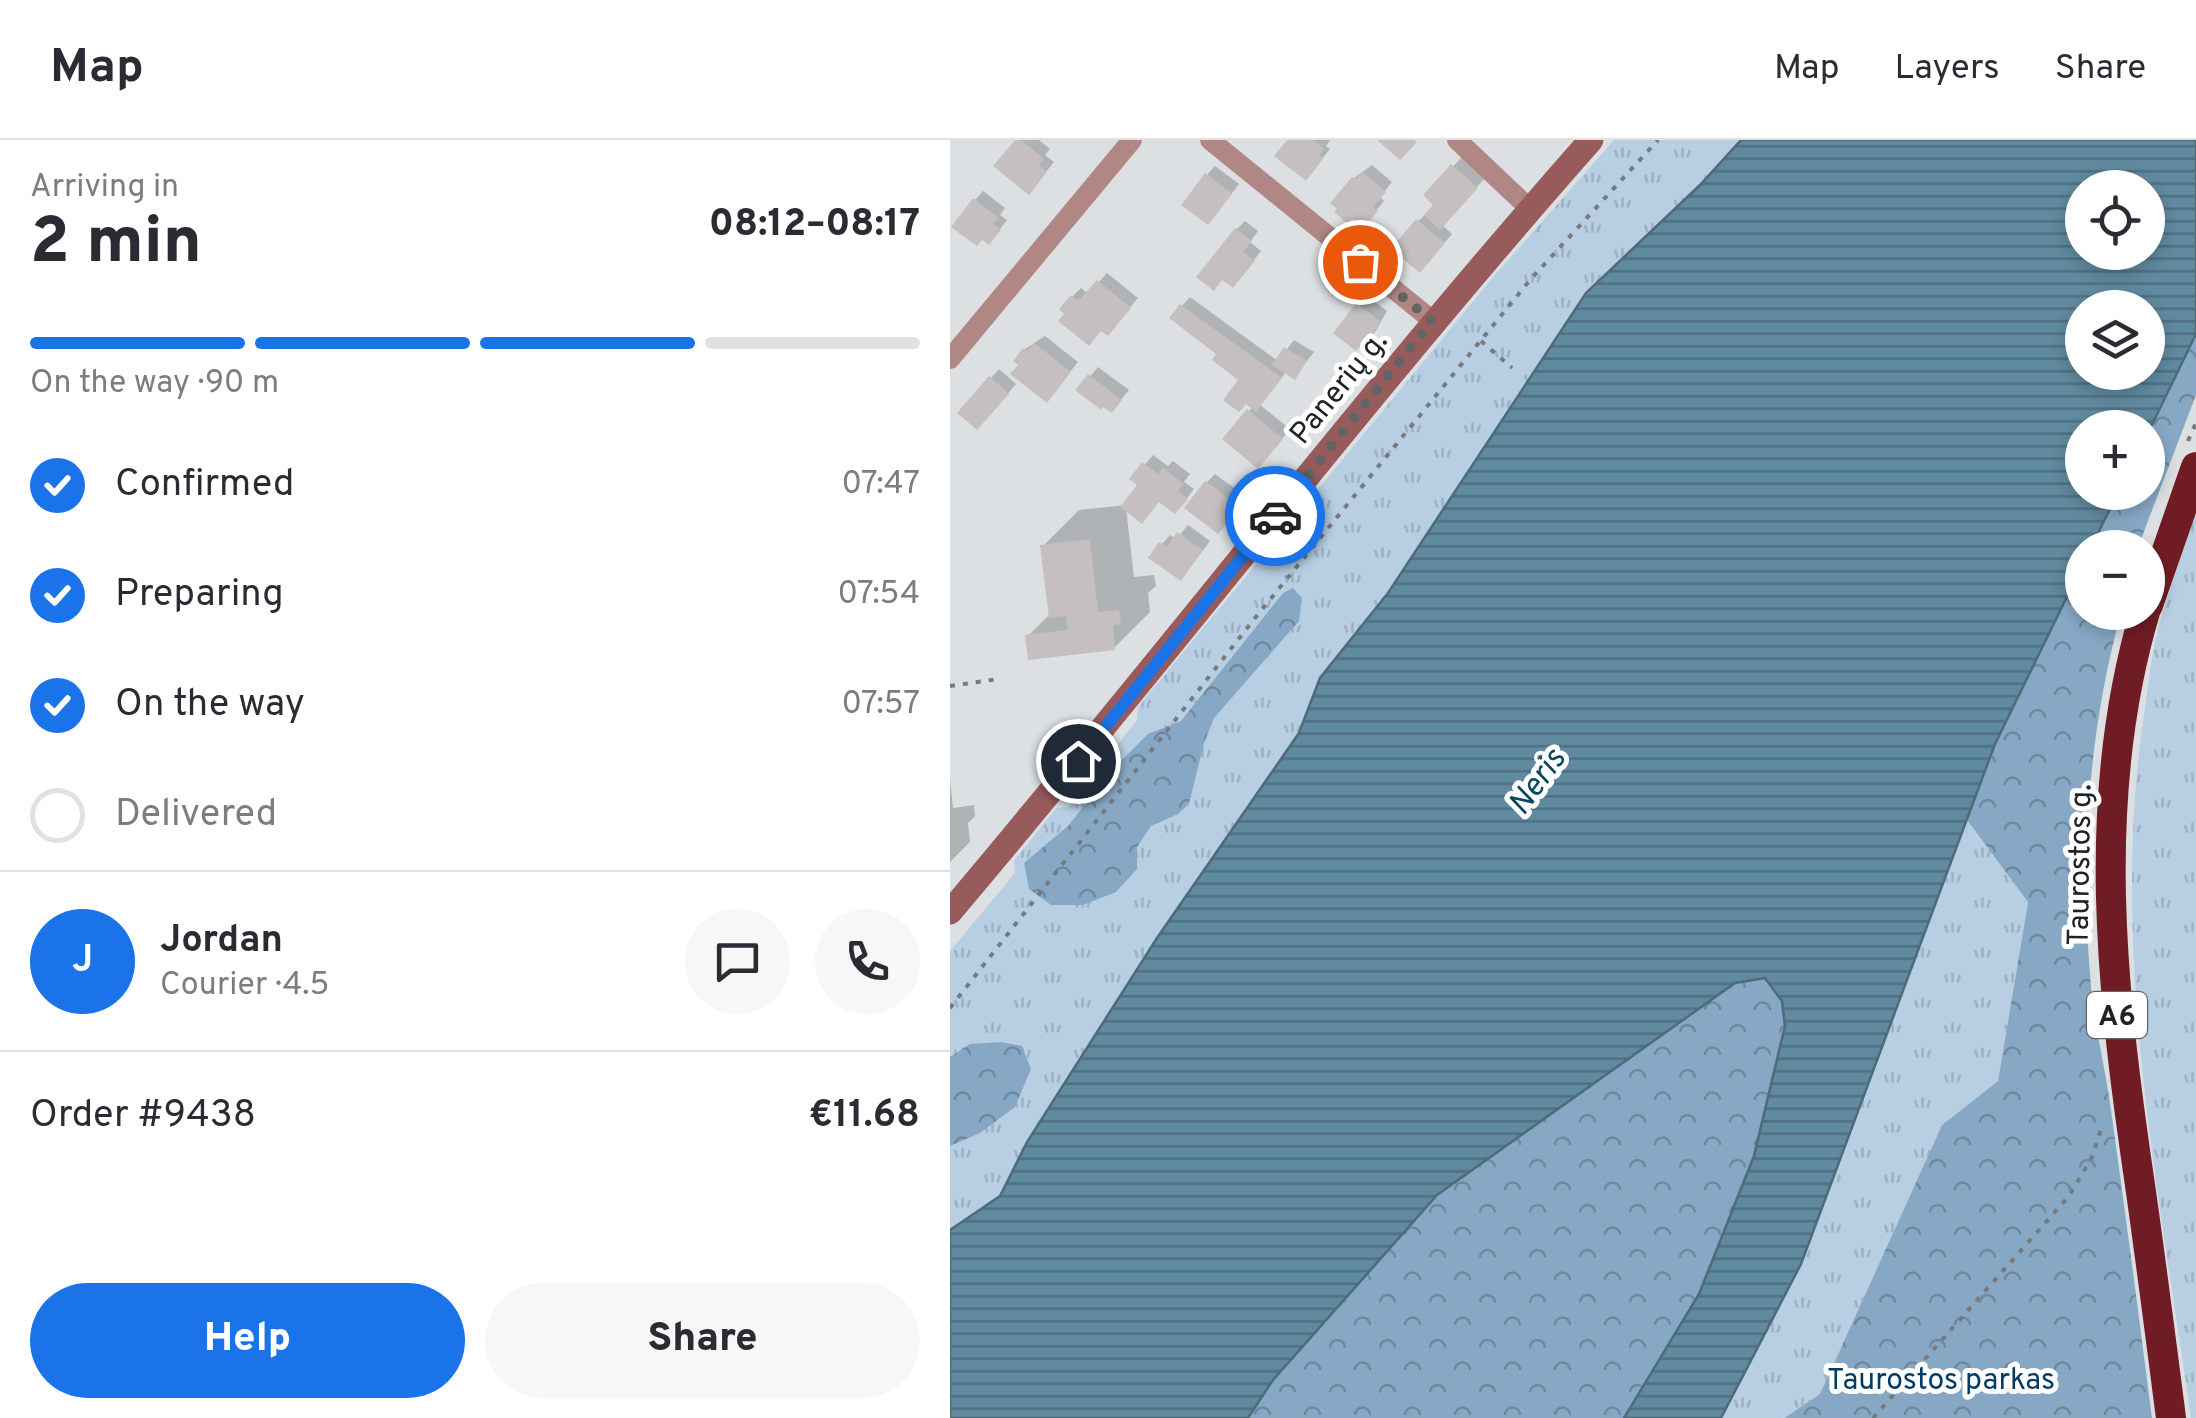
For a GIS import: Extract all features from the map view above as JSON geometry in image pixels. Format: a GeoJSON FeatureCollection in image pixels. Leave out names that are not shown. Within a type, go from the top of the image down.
{"type":"FeatureCollection","features":[{"type":"Feature","properties":{"kind":"highway"},"geometry":{"type":"LineString","coordinates":[[2165,556],[2196,467]]}},
{"type":"Feature","properties":{"kind":"highway","name":"Taurostos g."},"geometry":{"type":"LineString","coordinates":[[2141,630],[2115,768],[2110,882],[2121,1060],[2171,1418]]}},
{"type":"Feature","properties":{"kind":"street"},"geometry":{"type":"LineString","coordinates":[[950,359],[1132,140]]}},
{"type":"Feature","properties":{"kind":"street"},"geometry":{"type":"LineString","coordinates":[[1210,140],[1432,321]]}},
{"type":"Feature","properties":{"kind":"street"},"geometry":{"type":"LineString","coordinates":[[1458,140],[1530,209]]}},
{"type":"Feature","properties":{"kind":"street","name":"Panerių g."},"geometry":{"type":"LineString","coordinates":[[950,912],[1078,761],[1432,321],[1591,140]]}},
{"type":"Feature","properties":{"kind":"path"},"geometry":{"type":"LineString","coordinates":[[951,1006],[1255,618],[1530,280],[1658,140]]}},
{"type":"Feature","properties":{"kind":"path"},"geometry":{"type":"LineString","coordinates":[[1481,341],[1512,368]]}},
{"type":"Feature","properties":{"kind":"path"},"geometry":{"type":"LineString","coordinates":[[950,686],[998,680]]}},
{"type":"Feature","properties":{"kind":"path"},"geometry":{"type":"LineString","coordinates":[[1874,1418],[2070,1196],[2092,1157],[2103,1124]]}},
{"type":"Feature","properties":{"kind":"green space"},"geometry":{"type":"Polygon","coordinates":[[[1614,140],[1741,140],[1700,185],[1586,293],[1388,593],[1320,678],[1299,733],[1157,938],[1027,1142],[1000,1196],[950,1230],[950,951],[1015,873],[1014,861],[1056,808],[1068,807],[1137,720],[1138,707],[1495,275],[1614,140]]]}},
{"type":"Feature","properties":{"kind":"green space"},"geometry":{"type":"Polygon","coordinates":[[[2196,334],[2196,395],[2165,476],[2165,410],[2159,410],[2196,334]]]}},
{"type":"Feature","properties":{"kind":"green space"},"geometry":{"type":"Polygon","coordinates":[[[2196,509],[2196,1418],[2191,1418],[2152,1153],[2135,975],[2135,797],[2153,651],[2158,630],[2165,630],[2166,602],[2196,509]]]}},
{"type":"Feature","properties":{"kind":"green space"},"geometry":{"type":"Polygon","coordinates":[[[2110,510],[2152,510],[2144,530],[2100,530],[2110,510]]]}},
{"type":"Feature","properties":{"kind":"green space"},"geometry":{"type":"Polygon","coordinates":[[[1293,588],[1302,598],[1299,621],[1214,718],[1189,804],[1178,814],[1151,826],[1137,847],[1137,869],[1116,892],[1083,905],[1051,905],[1029,889],[1024,863],[1068,826],[1114,768],[1148,734],[1181,721],[1283,593],[1293,588]]]}},
{"type":"Feature","properties":{"kind":"green space","name":"Taurostos parkas"},"geometry":{"type":"Polygon","coordinates":[[[2065,601],[2065,630],[2117,630],[2094,746],[2087,837],[2087,928],[2094,1010],[2152,1418],[1784,1418],[1820,1394],[1942,1125],[1998,1081],[2028,902],[1967,820],[1995,744],[2065,601]]]}},
{"type":"Feature","properties":{"kind":"green space"},"geometry":{"type":"Polygon","coordinates":[[[1967,820],[2028,902],[1998,1081],[1942,1125],[1820,1394],[1783,1418],[1721,1418],[1801,1264],[1967,820]]]}},
{"type":"Feature","properties":{"kind":"green space"},"geometry":{"type":"Polygon","coordinates":[[[1766,978],[1782,1001],[1785,1026],[1754,1155],[1699,1294],[1624,1418],[1248,1418],[1273,1380],[1437,1195],[1735,983],[1766,978]]]}},
{"type":"Feature","properties":{"kind":"green space"},"geometry":{"type":"Polygon","coordinates":[[[1001,1042],[1022,1046],[1031,1069],[1015,1107],[980,1133],[950,1146],[950,1057],[970,1044],[1001,1042]]]}},
{"type":"Feature","properties":{"kind":"water","name":"Neris"},"geometry":{"type":"Polygon","coordinates":[[[1741,140],[2196,140],[2196,334],[2159,410],[2065,410],[2065,510],[2110,510],[2100,530],[2065,530],[2065,601],[1995,744],[1801,1264],[1721,1418],[1624,1418],[1699,1294],[1754,1156],[1785,1026],[1782,1001],[1765,978],[1735,983],[1437,1195],[1273,1380],[1248,1418],[950,1418],[950,1230],[1000,1196],[1027,1142],[1157,938],[1299,733],[1320,678],[1388,593],[1586,293],[1700,185],[1741,140]]]}},
{"type":"Feature","properties":{"kind":"building"},"geometry":{"type":"Polygon","coordinates":[[[1015,140],[1021,140],[1044,159],[1039,165],[1047,172],[1029,195],[993,166],[1015,140]]]}},
{"type":"Feature","properties":{"kind":"building"},"geometry":{"type":"Polygon","coordinates":[[[1287,140],[1313,140],[1324,149],[1319,155],[1323,159],[1306,181],[1274,156],[1287,140]]]}},
{"type":"Feature","properties":{"kind":"building"},"geometry":{"type":"Polygon","coordinates":[[[1377,140],[1414,140],[1417,142],[1400,160],[1377,140]]]}},
{"type":"Feature","properties":{"kind":"building"},"geometry":{"type":"Polygon","coordinates":[[[1451,164],[1478,188],[1440,230],[1424,215],[1433,205],[1423,195],[1451,164]]]}},
{"type":"Feature","properties":{"kind":"building"},"geometry":{"type":"Polygon","coordinates":[[[1362,172],[1386,192],[1373,207],[1378,211],[1363,228],[1352,219],[1348,224],[1330,203],[1352,177],[1356,179],[1362,172]]]}},
{"type":"Feature","properties":{"kind":"building"},"geometry":{"type":"Polygon","coordinates":[[[1205,173],[1232,194],[1208,225],[1181,205],[1205,173]]]}},
{"type":"Feature","properties":{"kind":"building"},"geometry":{"type":"Polygon","coordinates":[[[973,198],[999,218],[993,224],[1001,230],[989,245],[982,240],[977,246],[951,227],[973,198]]]}},
{"type":"Feature","properties":{"kind":"building"},"geometry":{"type":"Polygon","coordinates":[[[1416,219],[1445,243],[1420,273],[1391,249],[1416,219]]]}},
{"type":"Feature","properties":{"kind":"building"},"geometry":{"type":"Polygon","coordinates":[[[1235,228],[1252,241],[1243,252],[1255,261],[1233,288],[1222,280],[1214,291],[1196,277],[1235,228]]]}},
{"type":"Feature","properties":{"kind":"building"},"geometry":{"type":"Polygon","coordinates":[[[1097,280],[1131,308],[1108,336],[1101,331],[1089,346],[1058,321],[1064,314],[1059,309],[1071,295],[1078,301],[1097,280]]]}},
{"type":"Feature","properties":{"kind":"building"},"geometry":{"type":"Polygon","coordinates":[[[1356,303],[1380,321],[1367,344],[1364,342],[1356,351],[1333,333],[1356,303]]]}},
{"type":"Feature","properties":{"kind":"building"},"geometry":{"type":"Polygon","coordinates":[[[1180,304],[1282,378],[1256,412],[1246,404],[1239,412],[1223,400],[1238,380],[1212,360],[1216,354],[1169,318],[1180,304]]]}},
{"type":"Feature","properties":{"kind":"building"},"geometry":{"type":"Polygon","coordinates":[[[1034,343],[1071,372],[1047,403],[1010,374],[1018,365],[1013,361],[1023,348],[1027,351],[1034,343]]]}},
{"type":"Feature","properties":{"kind":"building"},"geometry":{"type":"Polygon","coordinates":[[[1284,347],[1307,361],[1295,380],[1272,365],[1284,347]]]}},
{"type":"Feature","properties":{"kind":"building"},"geometry":{"type":"Polygon","coordinates":[[[1088,374],[1122,400],[1112,413],[1103,407],[1101,410],[1075,390],[1088,374]]]}},
{"type":"Feature","properties":{"kind":"building"},"geometry":{"type":"Polygon","coordinates":[[[989,376],[1009,394],[977,430],[957,413],[989,376]]]}},
{"type":"Feature","properties":{"kind":"building"},"geometry":{"type":"Polygon","coordinates":[[[1247,409],[1283,439],[1258,469],[1222,439],[1247,409]]]}},
{"type":"Feature","properties":{"kind":"building"},"geometry":{"type":"Polygon","coordinates":[[[1142,462],[1158,474],[1163,468],[1184,484],[1178,491],[1188,499],[1175,514],[1159,502],[1142,524],[1120,507],[1137,485],[1129,479],[1142,462]]]}},
{"type":"Feature","properties":{"kind":"building"},"geometry":{"type":"Polygon","coordinates":[[[1205,481],[1232,501],[1228,505],[1236,512],[1218,534],[1184,508],[1205,481]]]}},
{"type":"Feature","properties":{"kind":"building"},"geometry":{"type":"Polygon","coordinates":[[[1177,532],[1203,550],[1181,581],[1148,558],[1159,542],[1167,547],[1177,532]]]}},
{"type":"Feature","properties":{"kind":"building"},"geometry":{"type":"Polygon","coordinates":[[[1090,539],[1098,612],[1119,610],[1121,624],[1113,625],[1115,650],[1028,660],[1025,635],[1067,630],[1066,616],[1049,618],[1040,545],[1090,539]]]}},
{"type":"Feature","properties":{"kind":"way so far"},"geometry":{"type":"LineString","coordinates":[[1275,516],[1432,321],[1360,262]]}},
{"type":"Feature","properties":{"kind":"route"},"geometry":{"type":"LineString","coordinates":[[1078,761],[1275,516]]}}]}
